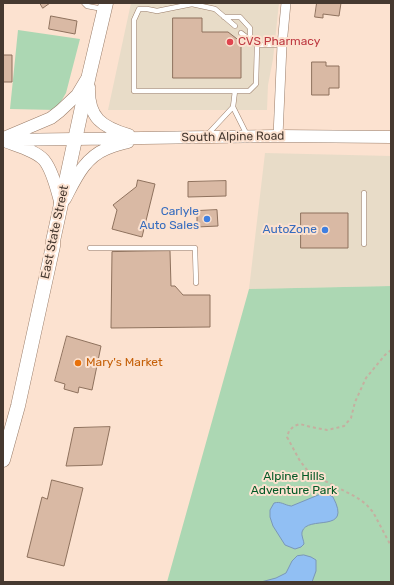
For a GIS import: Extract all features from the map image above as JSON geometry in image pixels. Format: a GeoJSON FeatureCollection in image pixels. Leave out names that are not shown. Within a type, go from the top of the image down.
{"type":"FeatureCollection","features":[{"type":"Feature","properties":{"kind":"main road","name":"East State Street"},"geometry":{"type":"LineString","coordinates":[[3,460],[18,406],[105,6]]}},
{"type":"Feature","properties":{"kind":"main road"},"geometry":{"type":"LineString","coordinates":[[89,75],[91,108],[95,116],[109,128],[140,138]]}},
{"type":"Feature","properties":{"kind":"main road"},"geometry":{"type":"LineString","coordinates":[[3,140],[51,118],[77,95],[89,75]]}},
{"type":"Feature","properties":{"kind":"main road","name":"South Alpine Road"},"geometry":{"type":"LineString","coordinates":[[3,140],[248,136],[391,137]]}},
{"type":"Feature","properties":{"kind":"main road"},"geometry":{"type":"LineString","coordinates":[[61,206],[81,171],[90,159],[106,149],[140,138]]}},
{"type":"Feature","properties":{"kind":"main road"},"geometry":{"type":"LineString","coordinates":[[3,140],[32,152],[44,160],[52,176],[61,206]]}},
{"type":"Feature","properties":{"kind":"street"},"geometry":{"type":"LineString","coordinates":[[278,136],[282,45],[286,3]]}},
{"type":"Feature","properties":{"kind":"lane"},"geometry":{"type":"LineString","coordinates":[[84,3],[87,6],[105,6]]}},
{"type":"Feature","properties":{"kind":"lane"},"geometry":{"type":"LineString","coordinates":[[235,26],[215,9],[192,4],[170,5],[157,10],[139,9],[134,20],[134,92],[249,91],[256,84],[257,45]]}},
{"type":"Feature","properties":{"kind":"lane"},"geometry":{"type":"LineString","coordinates":[[224,17],[240,17],[250,28],[250,40]]}},
{"type":"Feature","properties":{"kind":"lane"},"geometry":{"type":"LineString","coordinates":[[241,33],[257,45],[282,45]]}},
{"type":"Feature","properties":{"kind":"lane"},"geometry":{"type":"LineString","coordinates":[[206,137],[233,106],[235,91]]}},
{"type":"Feature","properties":{"kind":"lane"},"geometry":{"type":"LineString","coordinates":[[233,106],[248,136]]}},
{"type":"Feature","properties":{"kind":"lane"},"geometry":{"type":"LineString","coordinates":[[364,193],[364,244]]}},
{"type":"Feature","properties":{"kind":"lane"},"geometry":{"type":"LineString","coordinates":[[90,248],[195,248],[196,284]]}},
{"type":"Feature","properties":{"kind":"path"},"geometry":{"type":"LineString","coordinates":[[391,350],[366,378],[355,402],[352,418],[344,426],[327,430],[300,424],[289,430],[287,438],[300,461],[308,470],[318,478],[356,497],[366,504],[373,512],[391,546]]}},
{"type":"Feature","properties":{"kind":"shaded area"},"geometry":{"type":"Polygon","coordinates":[[[131,3],[279,3],[273,59],[268,85],[267,110],[108,110],[131,3]]]}},
{"type":"Feature","properties":{"kind":"shaded area"},"geometry":{"type":"Polygon","coordinates":[[[265,153],[391,156],[391,286],[249,289],[265,153]]]}},
{"type":"Feature","properties":{"kind":"green space"},"geometry":{"type":"Polygon","coordinates":[[[18,30],[80,39],[66,93],[56,110],[10,109],[18,30]]]}},
{"type":"Feature","properties":{"kind":"green space","name":"Alpine Hills Adventure Park"},"geometry":{"type":"Polygon","coordinates":[[[391,286],[391,582],[167,582],[249,289],[391,286]]]}},
{"type":"Feature","properties":{"kind":"water"},"geometry":{"type":"Polygon","coordinates":[[[321,494],[328,494],[333,497],[338,509],[337,516],[333,520],[312,524],[306,527],[302,532],[304,544],[301,547],[295,549],[285,545],[273,526],[270,517],[270,510],[274,503],[281,503],[291,506],[321,494]]]}},
{"type":"Feature","properties":{"kind":"water"},"geometry":{"type":"Polygon","coordinates":[[[304,555],[316,560],[316,571],[312,582],[261,582],[276,578],[286,573],[292,561],[297,556],[304,555]]]}},
{"type":"Feature","properties":{"kind":"building"},"geometry":{"type":"Polygon","coordinates":[[[40,3],[50,3],[43,8],[40,3]]]}},
{"type":"Feature","properties":{"kind":"building"},"geometry":{"type":"Polygon","coordinates":[[[317,3],[341,3],[339,16],[323,14],[323,18],[315,17],[317,3]]]}},
{"type":"Feature","properties":{"kind":"building"},"geometry":{"type":"Polygon","coordinates":[[[51,16],[77,21],[75,34],[49,29],[51,16]]]}},
{"type":"Feature","properties":{"kind":"building","name":"CVS Pharmacy"},"geometry":{"type":"Polygon","coordinates":[[[173,18],[202,18],[202,32],[228,32],[241,42],[241,78],[173,78],[173,18]]]}},
{"type":"Feature","properties":{"kind":"building"},"geometry":{"type":"Polygon","coordinates":[[[3,55],[12,55],[12,82],[3,82],[3,55]]]}},
{"type":"Feature","properties":{"kind":"building"},"geometry":{"type":"Polygon","coordinates":[[[312,62],[326,62],[326,66],[339,66],[339,88],[329,88],[329,95],[312,95],[312,62]]]}},
{"type":"Feature","properties":{"kind":"building"},"geometry":{"type":"Polygon","coordinates":[[[138,180],[155,184],[142,237],[112,229],[117,210],[113,205],[136,187],[138,180]]]}},
{"type":"Feature","properties":{"kind":"building"},"geometry":{"type":"Polygon","coordinates":[[[226,181],[226,196],[188,197],[188,182],[226,181]]]}},
{"type":"Feature","properties":{"kind":"building","name":"Carlyle Auto Sales"},"geometry":{"type":"Polygon","coordinates":[[[217,210],[218,226],[197,227],[197,211],[217,210]]]}},
{"type":"Feature","properties":{"kind":"building","name":"AutoZone"},"geometry":{"type":"Polygon","coordinates":[[[301,213],[348,213],[348,248],[301,248],[301,213]]]}},
{"type":"Feature","properties":{"kind":"building"},"geometry":{"type":"Polygon","coordinates":[[[170,251],[171,286],[175,286],[183,295],[210,295],[210,327],[111,328],[112,252],[170,251]]]}},
{"type":"Feature","properties":{"kind":"building","name":"Mary's Market"},"geometry":{"type":"Polygon","coordinates":[[[67,336],[101,346],[92,390],[79,387],[78,393],[64,389],[65,384],[55,381],[67,336]]]}},
{"type":"Feature","properties":{"kind":"building"},"geometry":{"type":"Polygon","coordinates":[[[110,427],[102,465],[66,466],[74,428],[110,427]]]}},
{"type":"Feature","properties":{"kind":"building"},"geometry":{"type":"Polygon","coordinates":[[[52,480],[83,488],[64,566],[27,557],[42,497],[47,499],[52,480]]]}},
{"type":"Feature","properties":{"kind":"place","name":"CVS Pharmacy"},"geometry":{"type":"Point","coordinates":[230,42]}},
{"type":"Feature","properties":{"kind":"place","name":"Carlyle Auto Sales"},"geometry":{"type":"Point","coordinates":[207,219]}},
{"type":"Feature","properties":{"kind":"place","name":"AutoZone"},"geometry":{"type":"Point","coordinates":[325,230]}},
{"type":"Feature","properties":{"kind":"place","name":"Mary's Market"},"geometry":{"type":"Point","coordinates":[78,363]}}]}
